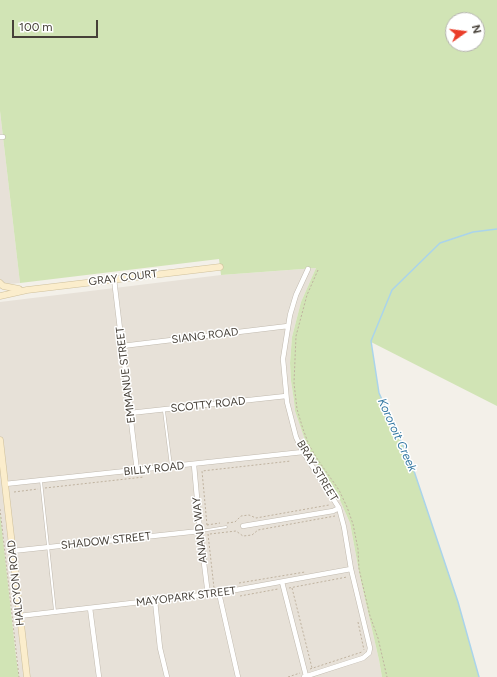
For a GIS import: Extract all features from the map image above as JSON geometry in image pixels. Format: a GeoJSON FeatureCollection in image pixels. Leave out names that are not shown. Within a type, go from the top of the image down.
{"type":"FeatureCollection","features":[{"type":"Feature","properties":{"kind":"street","name":"GRAY COURT"},"geometry":{"type":"LineString","coordinates":[[27,290],[220,267]]}},
{"type":"Feature","properties":{"kind":"street","name":"BRAY STREET"},"geometry":{"type":"LineString","coordinates":[[305,677],[364,658],[369,653],[370,648],[351,569],[348,541],[339,508],[303,452],[296,437],[286,396],[283,359],[288,326],[296,295],[308,268]]}},
{"type":"Feature","properties":{"kind":"street","name":"EMMANUE STREET"},"geometry":{"type":"LineString","coordinates":[[114,279],[137,470]]}},
{"type":"Feature","properties":{"kind":"street"},"geometry":{"type":"LineString","coordinates":[[0,283],[9,288],[27,290]]}},
{"type":"Feature","properties":{"kind":"street"},"geometry":{"type":"LineString","coordinates":[[0,296],[27,290]]}},
{"type":"Feature","properties":{"kind":"street","name":"SIANG ROAD"},"geometry":{"type":"LineString","coordinates":[[122,346],[288,326]]}},
{"type":"Feature","properties":{"kind":"street","name":"SCOTTY ROAD"},"geometry":{"type":"LineString","coordinates":[[130,413],[286,396]]}},
{"type":"Feature","properties":{"kind":"street","name":"HALCYON ROAD"},"geometry":{"type":"LineString","coordinates":[[0,440],[27,677]]}},
{"type":"Feature","properties":{"kind":"street","name":"BILLY ROAD"},"geometry":{"type":"LineString","coordinates":[[5,484],[303,452]]}},
{"type":"Feature","properties":{"kind":"street","name":"ANAND WAY"},"geometry":{"type":"LineString","coordinates":[[194,464],[208,595]]}},
{"type":"Feature","properties":{"kind":"street"},"geometry":{"type":"LineString","coordinates":[[243,526],[333,511],[339,508]]}},
{"type":"Feature","properties":{"kind":"street","name":"SHADOW STREET"},"geometry":{"type":"LineString","coordinates":[[12,551],[200,531]]}},
{"type":"Feature","properties":{"kind":"street","name":"MAYOPARK STREET"},"geometry":{"type":"LineString","coordinates":[[19,616],[208,595],[351,569]]}},
{"type":"Feature","properties":{"kind":"street"},"geometry":{"type":"LineString","coordinates":[[282,582],[305,677]]}},
{"type":"Feature","properties":{"kind":"street"},"geometry":{"type":"LineString","coordinates":[[219,593],[238,677]]}},
{"type":"Feature","properties":{"kind":"street"},"geometry":{"type":"LineString","coordinates":[[155,601],[160,642],[167,677]]}},
{"type":"Feature","properties":{"kind":"street"},"geometry":{"type":"LineString","coordinates":[[90,608],[99,677]]}},
{"type":"Feature","properties":{"kind":"lane"},"geometry":{"type":"LineString","coordinates":[[164,410],[171,467]]}},
{"type":"Feature","properties":{"kind":"lane"},"geometry":{"type":"LineString","coordinates":[[41,481],[55,612]]}},
{"type":"Feature","properties":{"kind":"lane"},"geometry":{"type":"LineString","coordinates":[[200,531],[226,527]]}},
{"type":"Feature","properties":{"kind":"path"},"geometry":{"type":"LineString","coordinates":[[318,270],[307,295],[296,336],[294,383],[297,409],[309,445],[339,490],[353,524],[358,548],[359,569],[387,677]]}},
{"type":"Feature","properties":{"kind":"path"},"geometry":{"type":"LineString","coordinates":[[214,588],[202,471],[291,461]]}},
{"type":"Feature","properties":{"kind":"path"},"geometry":{"type":"LineString","coordinates":[[14,492],[144,477]]}},
{"type":"Feature","properties":{"kind":"path"},"geometry":{"type":"LineString","coordinates":[[0,509],[19,677]]}},
{"type":"Feature","properties":{"kind":"path"},"geometry":{"type":"LineString","coordinates":[[208,534],[236,531],[243,536],[252,535],[258,530],[335,516]]}},
{"type":"Feature","properties":{"kind":"path"},"geometry":{"type":"LineString","coordinates":[[239,583],[308,571]]}},
{"type":"Feature","properties":{"kind":"path"},"geometry":{"type":"LineString","coordinates":[[240,596],[348,577]]}},
{"type":"Feature","properties":{"kind":"path"},"geometry":{"type":"LineString","coordinates":[[292,587],[312,668]]}},
{"type":"Feature","properties":{"kind":"shaded area"},"geometry":{"type":"Polygon","coordinates":[[[0,111],[20,283],[0,285],[0,111]]]}},
{"type":"Feature","properties":{"kind":"shaded area"},"geometry":{"type":"Polygon","coordinates":[[[316,268],[301,302],[292,337],[290,363],[295,411],[306,443],[316,462],[339,498],[350,523],[382,677],[19,677],[0,512],[0,302],[221,275],[316,268]]]}},
{"type":"Feature","properties":{"kind":"green space"},"geometry":{"type":"Polygon","coordinates":[[[0,0],[497,0],[497,406],[371,342],[379,393],[412,465],[458,602],[479,677],[382,677],[350,523],[339,498],[316,462],[306,443],[295,411],[290,363],[292,337],[301,302],[316,268],[221,275],[219,259],[20,283],[0,111],[0,0]]]}},
{"type":"Feature","properties":{"kind":"green space"},"geometry":{"type":"Polygon","coordinates":[[[0,512],[16,656],[19,677],[0,677],[0,512]]]}},
{"type":"Feature","properties":{"kind":"waterway","name":"Kororoit Creek"},"geometry":{"type":"LineString","coordinates":[[479,677],[458,602],[412,465],[379,393],[371,341],[392,290],[440,243],[473,232],[497,229]]}}]}
